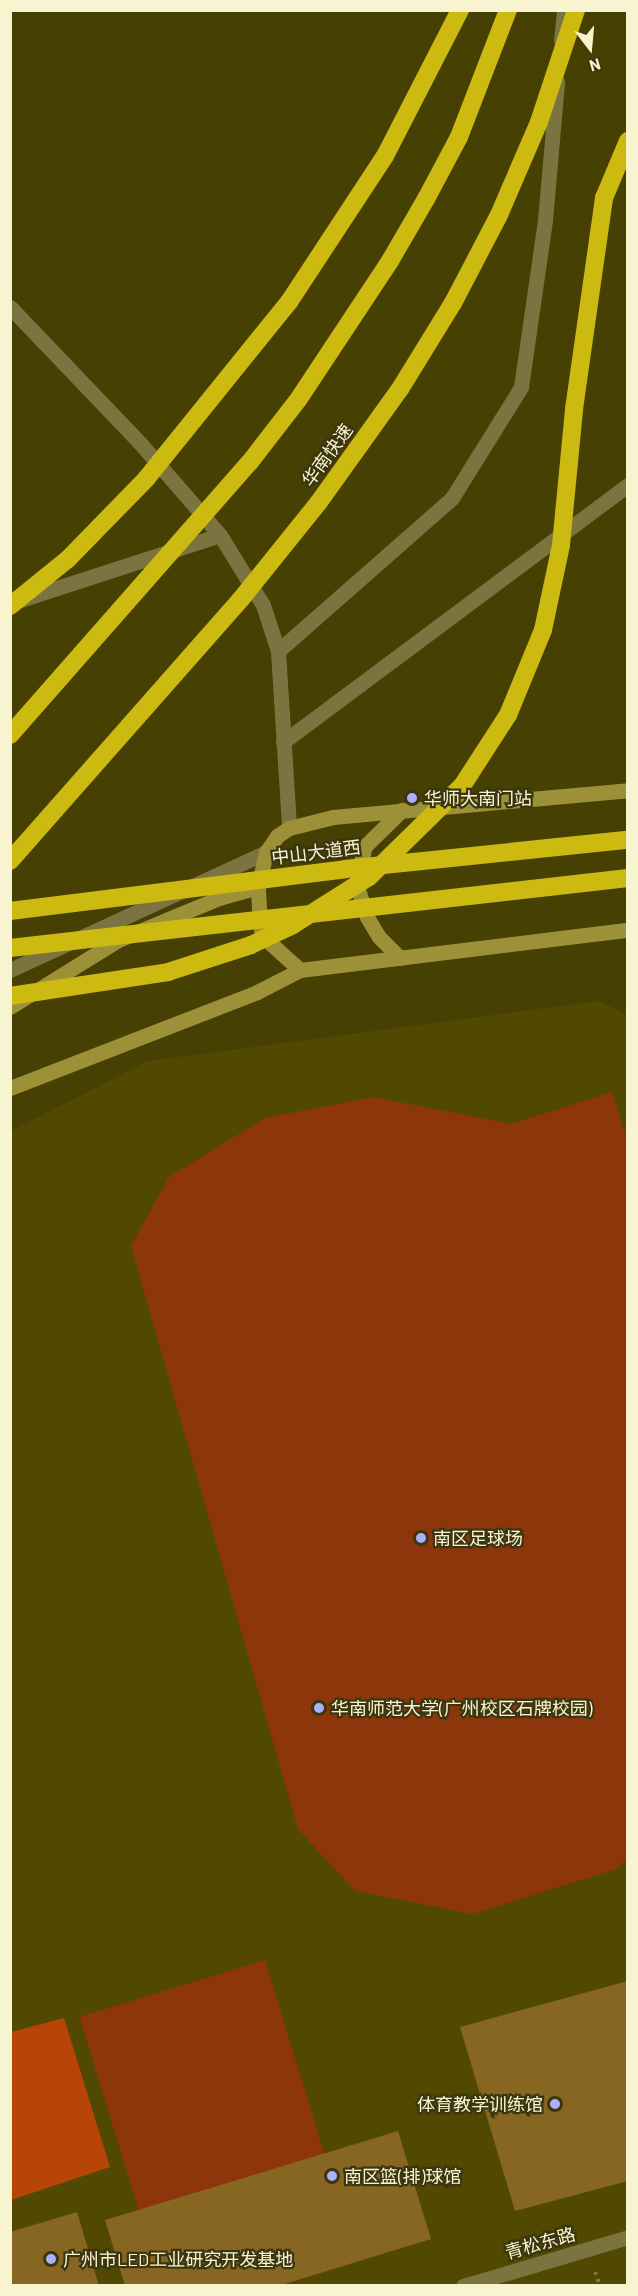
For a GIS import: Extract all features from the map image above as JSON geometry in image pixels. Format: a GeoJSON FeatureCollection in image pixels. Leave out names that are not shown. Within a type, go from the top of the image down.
{"type":"FeatureCollection","features":[{"type":"Feature","properties":{"kind":"highway"},"geometry":{"type":"LineString","coordinates":[[10,605],[68,559],[146,479],[289,302],[385,156],[460,10]]}},
{"type":"Feature","properties":{"kind":"highway"},"geometry":{"type":"LineString","coordinates":[[10,735],[249,462],[305,390],[426,198],[459,137],[508,10]]}},
{"type":"Feature","properties":{"kind":"highway","name":"华南快速"},"geometry":{"type":"LineString","coordinates":[[10,861],[241,599],[326,493],[400,389],[453,303],[499,215],[539,122],[576,10]]}},
{"type":"Feature","properties":{"kind":"highway"},"geometry":{"type":"LineString","coordinates":[[10,996],[168,972],[251,945],[293,925],[369,877],[462,786],[508,715],[543,630],[561,545],[574,409],[604,198],[627,141]]}},
{"type":"Feature","properties":{"kind":"highway","name":"中山大道西"},"geometry":{"type":"LineString","coordinates":[[10,911],[345,869],[627,840]]}},
{"type":"Feature","properties":{"kind":"highway"},"geometry":{"type":"LineString","coordinates":[[10,948],[627,878]]}},
{"type":"Feature","properties":{"kind":"main road"},"geometry":{"type":"LineString","coordinates":[[300,970],[269,942],[261,929],[258,887],[266,852],[277,836],[290,828],[333,817],[627,790]]}},
{"type":"Feature","properties":{"kind":"main road"},"geometry":{"type":"LineString","coordinates":[[400,958],[373,927],[357,897],[356,884],[365,846],[380,827],[402,810]]}},
{"type":"Feature","properties":{"kind":"main road"},"geometry":{"type":"LineString","coordinates":[[10,1006],[118,940],[219,898],[258,887]]}},
{"type":"Feature","properties":{"kind":"main road"},"geometry":{"type":"LineString","coordinates":[[10,1088],[257,992],[300,970],[627,930]]}},
{"type":"Feature","properties":{"kind":"street"},"geometry":{"type":"LineString","coordinates":[[279,651],[452,498],[521,387],[545,220],[564,10]]}},
{"type":"Feature","properties":{"kind":"street"},"geometry":{"type":"LineString","coordinates":[[10,307],[140,442],[220,535],[263,605],[279,651],[290,828]]}},
{"type":"Feature","properties":{"kind":"street"},"geometry":{"type":"LineString","coordinates":[[284,742],[627,486]]}},
{"type":"Feature","properties":{"kind":"street"},"geometry":{"type":"LineString","coordinates":[[10,605],[220,535]]}},
{"type":"Feature","properties":{"kind":"street"},"geometry":{"type":"LineString","coordinates":[[10,970],[266,852]]}},
{"type":"Feature","properties":{"kind":"street","name":"青松东路"},"geometry":{"type":"LineString","coordinates":[[463,2286],[627,2237]]}},
{"type":"Feature","properties":{"kind":"shaded area","name":"华南师范大学(广州校区石牌校园)"},"geometry":{"type":"Polygon","coordinates":[[[599,1001],[627,1015],[627,2285],[11,2286],[11,1131],[148,1061],[599,1001]]]}},
{"type":"Feature","properties":{"kind":"shaded area","name":"南区足球场"},"geometry":{"type":"Polygon","coordinates":[[[612,1092],[628,1143],[627,1858],[616,1869],[473,1914],[355,1891],[298,1829],[131,1246],[169,1177],[265,1118],[373,1097],[511,1124],[612,1092]]]}},
{"type":"Feature","properties":{"kind":"shaded area"},"geometry":{"type":"Polygon","coordinates":[[[265,1960],[326,2158],[140,2215],[79,2017],[265,1960]]]}},
{"type":"Feature","properties":{"kind":"shaded area"},"geometry":{"type":"Polygon","coordinates":[[[64,2018],[110,2167],[11,2200],[11,2032],[64,2018]]]}},
{"type":"Feature","properties":{"kind":"building","name":"体育教学训练馆"},"geometry":{"type":"Polygon","coordinates":[[[628,1981],[628,2181],[515,2211],[460,2027],[628,1981]]]}},
{"type":"Feature","properties":{"kind":"building","name":"南区篮(排)球馆"},"geometry":{"type":"Polygon","coordinates":[[[398,2131],[431,2239],[278,2286],[125,2286],[105,2220],[398,2131]]]}},
{"type":"Feature","properties":{"kind":"building","name":"广州市LED工业研究开发基地"},"geometry":{"type":"Polygon","coordinates":[[[77,2212],[99,2286],[10,2286],[10,2232],[77,2212]]]}},
{"type":"Feature","properties":{"kind":"place","name":"华师大南门站"},"geometry":{"type":"Point","coordinates":[412,798]}},
{"type":"Feature","properties":{"kind":"place","name":"南区足球场"},"geometry":{"type":"Point","coordinates":[421,1538]}},
{"type":"Feature","properties":{"kind":"place","name":"华南师范大学(广州校区石牌校园)"},"geometry":{"type":"Point","coordinates":[319,1708]}},
{"type":"Feature","properties":{"kind":"place","name":"体育教学训练馆"},"geometry":{"type":"Point","coordinates":[555,2104]}},
{"type":"Feature","properties":{"kind":"place","name":"南区篮(排)球馆"},"geometry":{"type":"Point","coordinates":[332,2176]}},
{"type":"Feature","properties":{"kind":"place","name":"广州市LED工业研究开发基地"},"geometry":{"type":"Point","coordinates":[51,2259]}}]}
